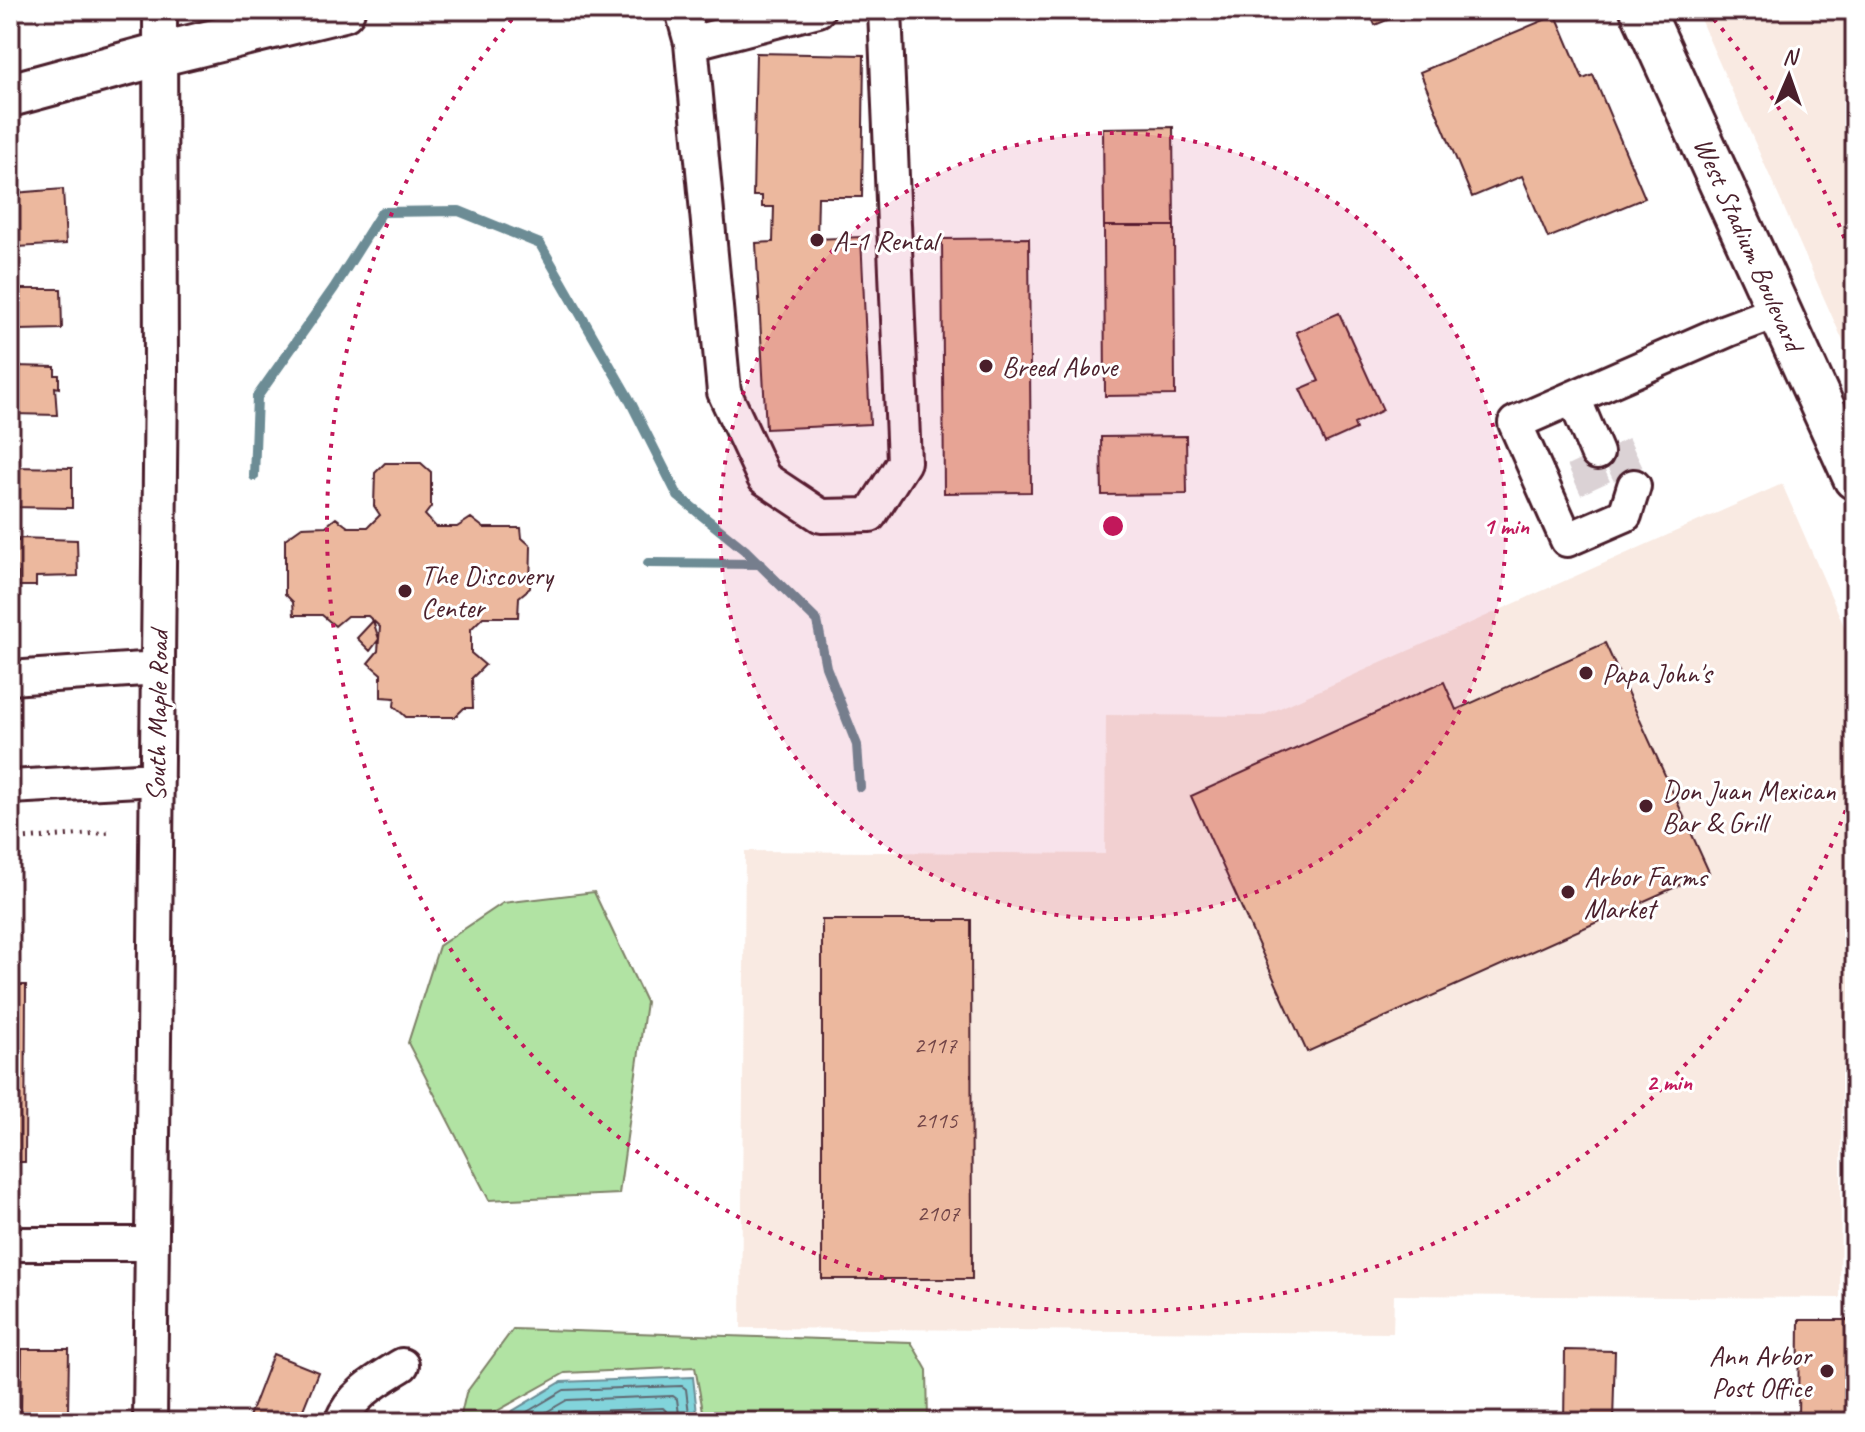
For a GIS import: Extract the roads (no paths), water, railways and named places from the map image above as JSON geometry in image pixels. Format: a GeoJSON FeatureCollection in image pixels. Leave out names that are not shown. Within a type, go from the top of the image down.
{"type":"FeatureCollection","features":[{"type":"Feature","properties":{"kind":"main road"},"geometry":{"type":"LineString","coordinates":[[10,95],[343,10]]}},
{"type":"Feature","properties":{"kind":"main road","name":"West Stadium Boulevard"},"geometry":{"type":"LineString","coordinates":[[1642,10],[1855,478]]}},
{"type":"Feature","properties":{"kind":"street","name":"South Maple Road"},"geometry":{"type":"LineString","coordinates":[[150,1422],[158,668],[160,10]]}},
{"type":"Feature","properties":{"kind":"street"},"geometry":{"type":"LineString","coordinates":[[682,10],[691,43],[724,392],[764,478],[821,516],[870,515],[904,462],[885,10]]}},
{"type":"Feature","properties":{"kind":"street"},"geometry":{"type":"LineString","coordinates":[[691,43],[807,12]]}},
{"type":"Feature","properties":{"kind":"street"},"geometry":{"type":"LineString","coordinates":[[1619,499],[1567,540],[1515,423],[1579,411],[1728,330],[1779,311]]}},
{"type":"Feature","properties":{"kind":"street"},"geometry":{"type":"LineString","coordinates":[[1579,411],[1598,452]]}},
{"type":"Feature","properties":{"kind":"street"},"geometry":{"type":"LineString","coordinates":[[10,678],[158,668]]}},
{"type":"Feature","properties":{"kind":"street"},"geometry":{"type":"LineString","coordinates":[[10,787],[157,779]]}},
{"type":"Feature","properties":{"kind":"street"},"geometry":{"type":"LineString","coordinates":[[10,1244],[152,1244]]}},
{"type":"Feature","properties":{"kind":"street"},"geometry":{"type":"LineString","coordinates":[[341,1422],[345,1411],[364,1390],[402,1365]]}},
{"type":"Feature","properties":{"kind":"water"},"geometry":{"type":"Polygon","coordinates":[[[693,1377],[698,1422],[494,1422],[561,1382],[693,1377]]]}},
{"type":"Feature","properties":{"kind":"waterway"},"geometry":{"type":"LineString","coordinates":[[254,476],[257,397],[334,288],[382,212],[459,211],[540,244],[628,397],[678,496],[746,551],[817,621],[826,667],[857,745],[860,787]]}},
{"type":"Feature","properties":{"kind":"waterway"},"geometry":{"type":"LineString","coordinates":[[648,563],[760,564]]}},
{"type":"Feature","properties":{"kind":"tunnel"},"geometry":{"type":"LineString","coordinates":[[1614,445],[1634,486]]}},
{"type":"Feature","properties":{"kind":"tunnel"},"geometry":{"type":"LineString","coordinates":[[1582,459],[1601,500]]}},
{"type":"Feature","properties":{"kind":"place","name":"A-1 Rental"},"geometry":{"type":"Point","coordinates":[817,240]}},
{"type":"Feature","properties":{"kind":"place","name":"Breed Above"},"geometry":{"type":"Point","coordinates":[986,366]}},
{"type":"Feature","properties":{"kind":"place","name":"The Discovery Center"},"geometry":{"type":"Point","coordinates":[405,591]}},
{"type":"Feature","properties":{"kind":"place","name":"Papa John's"},"geometry":{"type":"Point","coordinates":[1586,673]}},
{"type":"Feature","properties":{"kind":"place","name":"Don Juan Mexican Bar & Grill"},"geometry":{"type":"Point","coordinates":[1646,806]}},
{"type":"Feature","properties":{"kind":"place","name":"Arbor Farms Market"},"geometry":{"type":"Point","coordinates":[1568,892]}},
{"type":"Feature","properties":{"kind":"place","name":"Ann Arbor Post Office"},"geometry":{"type":"Point","coordinates":[1827,1371]}}]}
